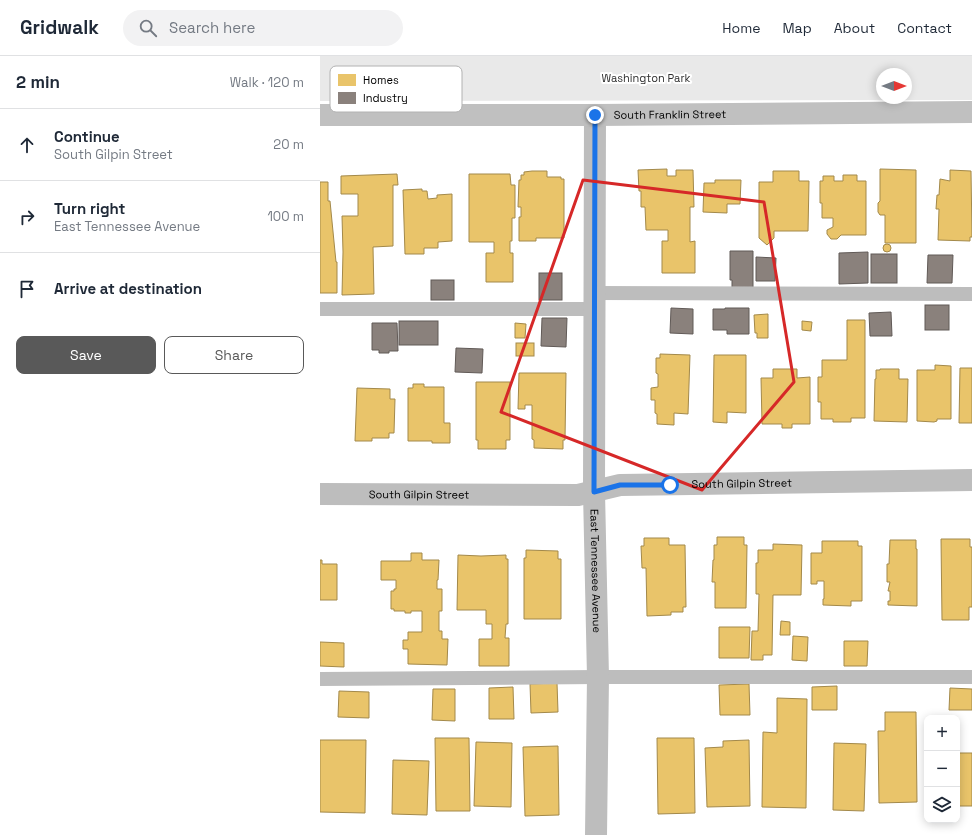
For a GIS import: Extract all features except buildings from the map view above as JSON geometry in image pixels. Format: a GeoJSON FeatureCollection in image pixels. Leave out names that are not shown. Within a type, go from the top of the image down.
{"type":"FeatureCollection","features":[{"type":"Feature","properties":{"kind":"street","name":"South Franklin Street"},"geometry":{"type":"LineString","coordinates":[[320,115],[595,115],[972,112]]}},
{"type":"Feature","properties":{"kind":"street","name":"East Tennessee Avenue"},"geometry":{"type":"LineString","coordinates":[[595,115],[594,492],[598,677],[596,835]]}},
{"type":"Feature","properties":{"kind":"street","name":"South Gilpin Street"},"geometry":{"type":"LineString","coordinates":[[320,494],[578,495],[620,485],[972,480]]}},
{"type":"Feature","properties":{"kind":"lane"},"geometry":{"type":"LineString","coordinates":[[320,309],[594,301],[972,294]]}},
{"type":"Feature","properties":{"kind":"lane"},"geometry":{"type":"LineString","coordinates":[[320,679],[972,677]]}},
{"type":"Feature","properties":{"kind":"highlighted area"},"geometry":{"type":"Polygon","coordinates":[[[583,180],[764,202],[794,382],[702,490],[501,412],[583,180]]]}},
{"type":"Feature","properties":{"kind":"green space","name":"Washington Park"},"geometry":{"type":"Polygon","coordinates":[[[320,56],[972,56],[972,100],[912,100],[912,68],[876,68],[876,100],[462,101],[462,66],[330,66],[330,101],[320,101],[320,56]]]}},
{"type":"Feature","properties":{"kind":"route"},"geometry":{"type":"LineString","coordinates":[[595,115],[594,492],[620,485],[670,485]]}}]}
